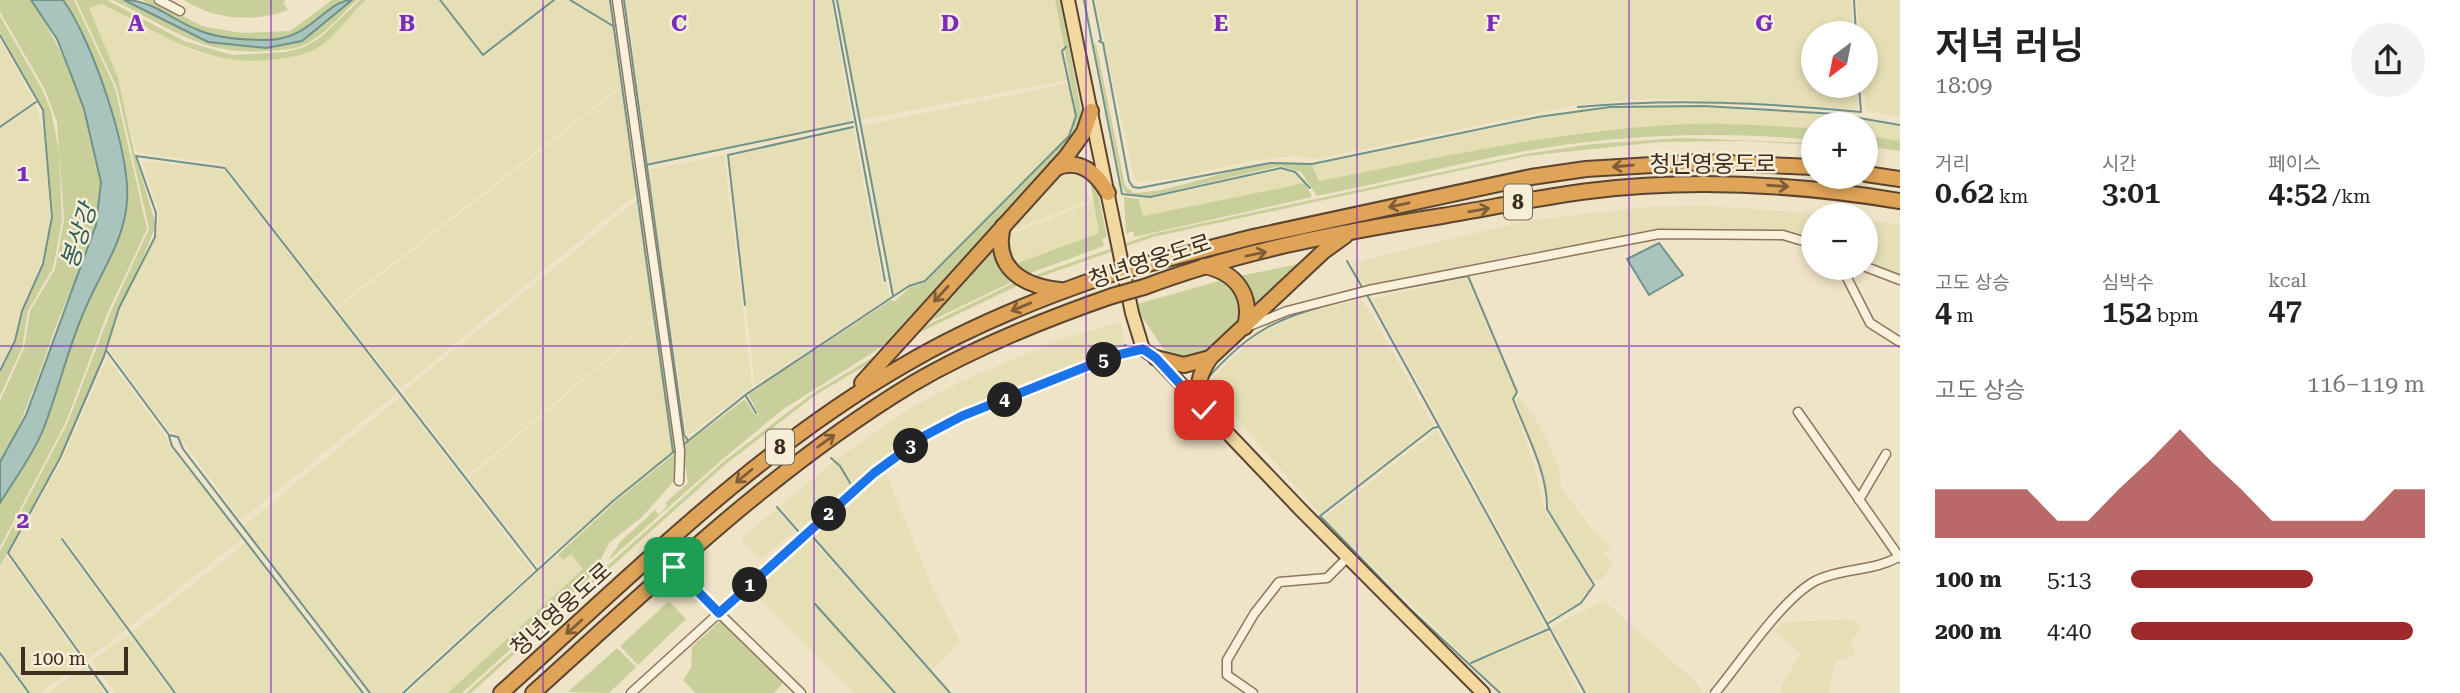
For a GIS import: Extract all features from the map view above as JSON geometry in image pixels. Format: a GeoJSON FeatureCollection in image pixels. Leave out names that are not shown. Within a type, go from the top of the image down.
{"type":"FeatureCollection","features":[{"type":"Feature","properties":{"kind":"highway"},"geometry":{"type":"LineString","coordinates":[[824,416],[871,375],[1077,143],[1091,111]]}},
{"type":"Feature","properties":{"kind":"highway","name":"청년영웅도로"},"geometry":{"type":"LineString","coordinates":[[501,693],[709,506],[824,416],[940,344],[1062,291],[1140,266],[1446,195],[1564,173],[1702,162],[1801,166]]}},
{"type":"Feature","properties":{"kind":"highway"},"geometry":{"type":"LineString","coordinates":[[1053,170],[1064,164],[1083,167],[1096,175],[1108,193]]}},
{"type":"Feature","properties":{"kind":"highway"},"geometry":{"type":"LineString","coordinates":[[1878,176],[1900,179]]}},
{"type":"Feature","properties":{"kind":"highway","name":"청년영웅도로"},"geometry":{"type":"LineString","coordinates":[[543,690],[674,567],[794,464],[913,384],[1028,327],[1112,296],[1144,287],[1200,265],[1359,229],[1534,199],[1647,186],[1760,185],[1900,201]]}},
{"type":"Feature","properties":{"kind":"highway"},"geometry":{"type":"LineString","coordinates":[[1003,225],[1000,245],[1007,267],[1032,285],[1062,291]]}},
{"type":"Feature","properties":{"kind":"highway"},"geometry":{"type":"LineString","coordinates":[[1204,410],[1197,386],[1201,371],[1210,358],[1324,251],[1359,229]]}},
{"type":"Feature","properties":{"kind":"highway"},"geometry":{"type":"LineString","coordinates":[[1200,265],[1215,268],[1237,282],[1248,305],[1245,327]]}},
{"type":"Feature","properties":{"kind":"highway"},"geometry":{"type":"LineString","coordinates":[[1156,358],[1184,365],[1210,358]]}},
{"type":"Feature","properties":{"kind":"main road"},"geometry":{"type":"LineString","coordinates":[[1068,0],[1132,313],[1143,349],[1156,358],[1483,693]]}},
{"type":"Feature","properties":{"kind":"street"},"geometry":{"type":"LineString","coordinates":[[159,0],[180,11]]}},
{"type":"Feature","properties":{"kind":"street"},"geometry":{"type":"LineString","coordinates":[[617,0],[680,451],[679,481]]}},
{"type":"Feature","properties":{"kind":"street"},"geometry":{"type":"LineString","coordinates":[[1245,327],[1287,312],[1364,291],[1659,234],[1773,235],[1801,241]]}},
{"type":"Feature","properties":{"kind":"street"},"geometry":{"type":"LineString","coordinates":[[1878,272],[1900,280]]}},
{"type":"Feature","properties":{"kind":"street"},"geometry":{"type":"LineString","coordinates":[[1848,280],[1870,323],[1900,342]]}},
{"type":"Feature","properties":{"kind":"street"},"geometry":{"type":"LineString","coordinates":[[631,693],[874,473],[926,435],[962,416],[1113,356],[1143,349]]}},
{"type":"Feature","properties":{"kind":"street"},"geometry":{"type":"LineString","coordinates":[[1715,693],[1789,601],[1804,588],[1836,573],[1884,566],[1900,557],[1798,412]]}},
{"type":"Feature","properties":{"kind":"street"},"geometry":{"type":"LineString","coordinates":[[1858,500],[1886,454]]}},
{"type":"Feature","properties":{"kind":"street"},"geometry":{"type":"LineString","coordinates":[[1253,693],[1227,675],[1225,664],[1254,614],[1279,582],[1285,579],[1328,579],[1348,557]]}},
{"type":"Feature","properties":{"kind":"street"},"geometry":{"type":"LineString","coordinates":[[674,567],[801,693]]}},
{"type":"Feature","properties":{"kind":"shaded area"},"geometry":{"type":"Polygon","coordinates":[[[366,0],[438,0],[483,56],[398,125],[556,0],[568,0],[613,27],[621,86],[336,307],[270,223],[355,156],[269,222],[224,164],[140,153],[135,148],[118,78],[89,8],[101,4],[201,54],[269,61],[319,47],[366,0]]]}},
{"type":"Feature","properties":{"kind":"shaded area"},"geometry":{"type":"Polygon","coordinates":[[[441,0],[552,0],[483,54],[441,0]]]}},
{"type":"Feature","properties":{"kind":"shaded area"},"geometry":{"type":"Polygon","coordinates":[[[572,0],[609,0],[612,25],[610,24],[572,0]]]}},
{"type":"Feature","properties":{"kind":"shaded area"},"geometry":{"type":"Polygon","coordinates":[[[626,0],[831,0],[852,121],[648,164],[626,0]]]}},
{"type":"Feature","properties":{"kind":"shaded area"},"geometry":{"type":"Polygon","coordinates":[[[838,0],[1055,0],[1068,80],[860,120],[838,0]]]}},
{"type":"Feature","properties":{"kind":"shaded area"},"geometry":{"type":"Polygon","coordinates":[[[1095,0],[1851,0],[1852,21],[1801,21],[1801,98],[1858,98],[1858,109],[1653,98],[1577,105],[1315,159],[1294,156],[1250,161],[1176,178],[1139,182],[1134,178],[1095,0]]]}},
{"type":"Feature","properties":{"kind":"shaded area"},"geometry":{"type":"Polygon","coordinates":[[[1857,0],[1900,0],[1900,117],[1865,110],[1865,98],[1878,98],[1878,21],[1858,21],[1857,0]]]}},
{"type":"Feature","properties":{"kind":"shaded area"},"geometry":{"type":"Polygon","coordinates":[[[0,39],[34,101],[0,125],[0,39]]]}},
{"type":"Feature","properties":{"kind":"shaded area"},"geometry":{"type":"Polygon","coordinates":[[[1069,83],[1075,116],[1068,136],[925,280],[894,295],[861,126],[1069,83]]]}},
{"type":"Feature","properties":{"kind":"shaded area"},"geometry":{"type":"Polygon","coordinates":[[[621,88],[636,194],[400,389],[337,309],[621,88]]]}},
{"type":"Feature","properties":{"kind":"shaded area"},"geometry":{"type":"Polygon","coordinates":[[[36,104],[45,140],[50,191],[49,231],[41,263],[20,311],[14,341],[0,367],[0,129],[36,104]]]}},
{"type":"Feature","properties":{"kind":"shaded area"},"geometry":{"type":"Polygon","coordinates":[[[1704,106],[1801,113],[1801,128],[1691,124],[1595,131],[1319,181],[1312,165],[1543,118],[1610,107],[1704,106]]]}},
{"type":"Feature","properties":{"kind":"shaded area"},"geometry":{"type":"Polygon","coordinates":[[[1878,122],[1900,125],[1900,141],[1878,137],[1878,122]]]}},
{"type":"Feature","properties":{"kind":"shaded area"},"geometry":{"type":"Polygon","coordinates":[[[853,128],[883,283],[887,284],[889,297],[755,385],[729,155],[853,128]]]}},
{"type":"Feature","properties":{"kind":"shaded area"},"geometry":{"type":"Polygon","coordinates":[[[724,155],[752,387],[687,436],[648,170],[724,155]]]}},
{"type":"Feature","properties":{"kind":"shaded area"},"geometry":{"type":"Polygon","coordinates":[[[142,161],[202,166],[225,171],[397,393],[241,520],[179,436],[167,429],[107,347],[121,308],[158,232],[159,211],[142,161]]]}},
{"type":"Feature","properties":{"kind":"shaded area"},"geometry":{"type":"Polygon","coordinates":[[[1281,170],[1291,172],[1305,183],[1143,216],[1138,199],[1281,170]]]}},
{"type":"Feature","properties":{"kind":"shaded area"},"geometry":{"type":"Polygon","coordinates":[[[1061,175],[1082,175],[1090,200],[1016,229],[1061,175]]]}},
{"type":"Feature","properties":{"kind":"shaded area"},"geometry":{"type":"Polygon","coordinates":[[[637,200],[653,319],[468,476],[403,392],[637,200]]]}},
{"type":"Feature","properties":{"kind":"shaded area"},"geometry":{"type":"Polygon","coordinates":[[[1094,201],[1099,233],[1018,263],[1014,260],[1010,234],[1094,201]]]}},
{"type":"Feature","properties":{"kind":"shaded area"},"geometry":{"type":"Polygon","coordinates":[[[1709,206],[1801,212],[1801,235],[1756,230],[1662,230],[1511,256],[1367,286],[1359,279],[1352,263],[1526,221],[1646,207],[1709,206]]]}},
{"type":"Feature","properties":{"kind":"shaded area"},"geometry":{"type":"Polygon","coordinates":[[[1878,221],[1900,225],[1900,277],[1878,269],[1878,221]]]}},
{"type":"Feature","properties":{"kind":"shaded area"},"geometry":{"type":"Polygon","coordinates":[[[1466,278],[1517,395],[1512,400],[1535,467],[1545,512],[1568,543],[1593,588],[1580,603],[1549,620],[1372,299],[1466,278]]]}},
{"type":"Feature","properties":{"kind":"shaded area"},"geometry":{"type":"Polygon","coordinates":[[[1360,299],[1370,311],[1433,425],[1320,514],[1207,384],[1257,333],[1310,312],[1360,299]]]}},
{"type":"Feature","properties":{"kind":"shaded area"},"geometry":{"type":"Polygon","coordinates":[[[653,321],[672,452],[537,566],[469,478],[653,321]]]}},
{"type":"Feature","properties":{"kind":"shaded area"},"geometry":{"type":"Polygon","coordinates":[[[1121,322],[1125,344],[932,424],[800,529],[780,506],[837,459],[907,410],[954,385],[1055,341],[1121,322]]]}},
{"type":"Feature","properties":{"kind":"shaded area"},"geometry":{"type":"Polygon","coordinates":[[[107,358],[242,539],[129,627],[63,536],[60,539],[126,630],[87,659],[10,553],[63,458],[107,358]]]}},
{"type":"Feature","properties":{"kind":"shaded area"},"geometry":{"type":"Polygon","coordinates":[[[400,397],[533,571],[398,693],[371,693],[244,526],[400,397]]]}},
{"type":"Feature","properties":{"kind":"shaded area"},"geometry":{"type":"Polygon","coordinates":[[[1520,397],[1539,424],[1559,466],[1561,487],[1590,527],[1611,547],[1604,553],[1614,564],[1602,579],[1594,581],[1549,509],[1545,486],[1516,400],[1520,397]]]}},
{"type":"Feature","properties":{"kind":"shaded area"},"geometry":{"type":"Polygon","coordinates":[[[1437,431],[1546,628],[1470,662],[1323,518],[1437,431]]]}},
{"type":"Feature","properties":{"kind":"shaded area"},"geometry":{"type":"Polygon","coordinates":[[[885,471],[932,587],[960,641],[932,670],[813,535],[885,471]]]}},
{"type":"Feature","properties":{"kind":"shaded area"},"geometry":{"type":"Polygon","coordinates":[[[776,509],[795,531],[760,560],[741,539],[776,509]]]}},
{"type":"Feature","properties":{"kind":"shaded area"},"geometry":{"type":"Polygon","coordinates":[[[810,538],[948,693],[897,693],[815,603],[894,693],[854,693],[751,590],[810,538]]]}},
{"type":"Feature","properties":{"kind":"shaded area"},"geometry":{"type":"Polygon","coordinates":[[[246,543],[361,693],[177,693],[132,632],[246,543]]]}},
{"type":"Feature","properties":{"kind":"shaded area"},"geometry":{"type":"Polygon","coordinates":[[[571,553],[583,569],[448,693],[407,693],[547,564],[558,555],[563,559],[571,553]]]}},
{"type":"Feature","properties":{"kind":"shaded area"},"geometry":{"type":"Polygon","coordinates":[[[6,555],[83,662],[40,693],[31,693],[0,650],[0,566],[6,555]]]}},
{"type":"Feature","properties":{"kind":"shaded area"},"geometry":{"type":"Polygon","coordinates":[[[1603,600],[1697,683],[1702,693],[1587,693],[1552,627],[1603,600]]]}},
{"type":"Feature","properties":{"kind":"shaded area"},"geometry":{"type":"Polygon","coordinates":[[[1852,619],[1862,628],[1851,641],[1855,654],[1835,662],[1828,693],[1782,693],[1781,686],[1801,654],[1774,631],[1782,623],[1852,619]]]}},
{"type":"Feature","properties":{"kind":"shaded area"},"geometry":{"type":"Polygon","coordinates":[[[1548,632],[1580,693],[1502,693],[1472,664],[1548,632]]]}},
{"type":"Feature","properties":{"kind":"shaded area"},"geometry":{"type":"Polygon","coordinates":[[[129,634],[172,693],[115,693],[92,661],[129,634]]]}},
{"type":"Feature","properties":{"kind":"shaded area"},"geometry":{"type":"Polygon","coordinates":[[[0,656],[11,671],[26,693],[0,693],[0,656]]]}},
{"type":"Feature","properties":{"kind":"shaded area"},"geometry":{"type":"Polygon","coordinates":[[[85,666],[105,693],[48,693],[85,666]]]}},
{"type":"Feature","properties":{"kind":"green space"},"geometry":{"type":"Polygon","coordinates":[[[0,0],[31,0],[44,21],[82,101],[91,129],[100,184],[99,209],[86,255],[24,414],[0,462],[0,401],[24,348],[30,311],[55,269],[64,220],[57,122],[45,90],[0,12],[0,0]]]}},
{"type":"Feature","properties":{"kind":"green space"},"geometry":{"type":"Polygon","coordinates":[[[63,0],[74,0],[115,88],[147,229],[108,312],[65,424],[0,547],[0,503],[42,433],[82,315],[112,257],[128,199],[124,154],[99,71],[75,16],[63,0]]]}},
{"type":"Feature","properties":{"kind":"green space"},"geometry":{"type":"Polygon","coordinates":[[[76,0],[107,0],[184,41],[232,55],[286,52],[304,47],[321,37],[360,0],[366,0],[333,36],[316,49],[293,56],[258,61],[211,55],[189,48],[102,4],[89,8],[118,78],[135,155],[156,225],[135,278],[118,308],[104,356],[59,458],[0,566],[0,551],[67,424],[110,313],[149,229],[117,88],[76,0]]]}},
{"type":"Feature","properties":{"kind":"green space"},"geometry":{"type":"Polygon","coordinates":[[[112,0],[124,0],[208,42],[266,48],[302,41],[352,0],[357,0],[325,31],[304,45],[286,50],[243,51],[222,49],[185,37],[112,0]]]}},
{"type":"Feature","properties":{"kind":"green space"},"geometry":{"type":"Polygon","coordinates":[[[142,0],[152,0],[202,26],[242,33],[290,31],[332,0],[342,0],[304,31],[280,39],[252,41],[224,38],[199,31],[142,0]]]}},
{"type":"Feature","properties":{"kind":"green space"},"geometry":{"type":"Polygon","coordinates":[[[184,0],[286,0],[283,2],[288,10],[262,17],[235,17],[209,12],[184,0]]]}},
{"type":"Feature","properties":{"kind":"green space"},"geometry":{"type":"Polygon","coordinates":[[[1055,0],[1060,0],[1082,115],[1074,139],[891,341],[782,410],[608,561],[620,542],[655,510],[659,515],[667,506],[665,503],[688,483],[682,447],[745,399],[754,414],[759,415],[748,394],[891,300],[895,301],[909,288],[926,282],[1069,137],[1077,116],[1055,0]]]}},
{"type":"Feature","properties":{"kind":"green space"},"geometry":{"type":"Polygon","coordinates":[[[0,16],[43,91],[51,111],[59,151],[62,221],[53,268],[28,311],[22,348],[0,396],[0,374],[16,342],[23,311],[44,264],[53,217],[44,110],[0,32],[0,16]]]}},
{"type":"Feature","properties":{"kind":"green space"},"geometry":{"type":"Polygon","coordinates":[[[1094,44],[1125,186],[1134,193],[1178,186],[1268,164],[1312,165],[1319,181],[1504,145],[1643,127],[1705,124],[1801,127],[1801,139],[1705,135],[1561,145],[1317,196],[1301,172],[1280,166],[1149,196],[1126,193],[1122,186],[1094,44]]]}},
{"type":"Feature","properties":{"kind":"green space"},"geometry":{"type":"Polygon","coordinates":[[[1878,137],[1900,141],[1900,151],[1878,148],[1878,137]]]}},
{"type":"Feature","properties":{"kind":"green space"},"geometry":{"type":"Polygon","coordinates":[[[1682,138],[1801,143],[1660,142],[1527,156],[1153,237],[1034,279],[1030,277],[1152,234],[1526,154],[1592,144],[1682,138]]]}},
{"type":"Feature","properties":{"kind":"green space"},"geometry":{"type":"Polygon","coordinates":[[[1062,168],[1087,176],[1072,173],[1061,175],[1012,230],[1010,240],[1014,260],[1018,263],[1099,233],[1091,186],[1096,183],[1107,237],[1102,239],[1104,246],[1025,275],[1011,267],[1004,236],[1062,168]]]}},
{"type":"Feature","properties":{"kind":"green space"},"geometry":{"type":"Polygon","coordinates":[[[645,170],[683,436],[687,440],[683,444],[645,170]]]}},
{"type":"Feature","properties":{"kind":"green space"},"geometry":{"type":"Polygon","coordinates":[[[1305,183],[1312,197],[1134,237],[1133,231],[1126,234],[1124,197],[1138,199],[1143,216],[1305,183]]]}},
{"type":"Feature","properties":{"kind":"green space"},"geometry":{"type":"Polygon","coordinates":[[[641,198],[676,450],[673,451],[639,199],[641,198]]]}},
{"type":"Feature","properties":{"kind":"green space"},"geometry":{"type":"Polygon","coordinates":[[[997,238],[1016,280],[914,329],[997,238]]]}},
{"type":"Feature","properties":{"kind":"green space"},"geometry":{"type":"Polygon","coordinates":[[[1304,263],[1252,315],[1234,277],[1304,263]]]}},
{"type":"Feature","properties":{"kind":"green space"},"geometry":{"type":"Polygon","coordinates":[[[1226,279],[1240,294],[1242,319],[1218,342],[1202,352],[1169,357],[1134,305],[1226,279]]]}},
{"type":"Feature","properties":{"kind":"green space"},"geometry":{"type":"Polygon","coordinates":[[[1018,281],[1023,283],[914,335],[913,332],[1018,281]]]}},
{"type":"Feature","properties":{"kind":"green space"},"geometry":{"type":"Polygon","coordinates":[[[885,350],[883,355],[814,396],[726,464],[471,693],[466,693],[724,461],[813,393],[885,350]]]}},
{"type":"Feature","properties":{"kind":"green space"},"geometry":{"type":"Polygon","coordinates":[[[677,452],[674,481],[642,517],[609,543],[593,575],[462,693],[448,693],[583,569],[571,554],[563,560],[558,555],[616,501],[677,452]]]}},
{"type":"Feature","properties":{"kind":"green space"},"geometry":{"type":"Polygon","coordinates":[[[669,601],[686,619],[638,665],[620,646],[669,601]]]}},
{"type":"Feature","properties":{"kind":"green space"},"geometry":{"type":"Polygon","coordinates":[[[721,620],[783,683],[774,693],[696,693],[683,680],[691,668],[692,647],[721,620]]]}},
{"type":"Feature","properties":{"kind":"green space"},"geometry":{"type":"Polygon","coordinates":[[[617,648],[636,667],[609,693],[568,692],[617,648]]]}},
{"type":"Feature","properties":{"kind":"water"},"geometry":{"type":"Polygon","coordinates":[[[31,0],[63,0],[74,17],[97,67],[116,126],[127,179],[127,200],[116,245],[77,328],[43,430],[29,458],[0,503],[0,462],[26,415],[96,225],[101,182],[84,109],[72,77],[57,39],[31,0]]]}},
{"type":"Feature","properties":{"kind":"water"},"geometry":{"type":"Polygon","coordinates":[[[124,0],[144,3],[206,33],[267,40],[295,34],[334,6],[352,0],[302,41],[266,48],[208,42],[124,0]]]}},
{"type":"Feature","properties":{"kind":"water"},"geometry":{"type":"Polygon","coordinates":[[[1659,243],[1683,275],[1649,295],[1627,259],[1659,243]]]}},
{"type":"Feature","properties":{"kind":"waterway"},"geometry":{"type":"LineString","coordinates":[[440,0],[483,55],[554,0]]}},
{"type":"Feature","properties":{"kind":"waterway"},"geometry":{"type":"LineString","coordinates":[[570,0],[613,26]]}},
{"type":"Feature","properties":{"kind":"waterway"},"geometry":{"type":"LineString","coordinates":[[610,0],[673,452]]}},
{"type":"Feature","properties":{"kind":"waterway"},"geometry":{"type":"LineString","coordinates":[[624,0],[684,435],[688,440]]}},
{"type":"Feature","properties":{"kind":"waterway"},"geometry":{"type":"LineString","coordinates":[[833,0],[885,281]]}},
{"type":"Feature","properties":{"kind":"waterway"},"geometry":{"type":"LineString","coordinates":[[837,0],[893,296]]}},
{"type":"Feature","properties":{"kind":"waterway"},"geometry":{"type":"LineString","coordinates":[[1084,0],[1122,194],[1150,197],[1281,168],[1295,172],[1310,188]]}},
{"type":"Feature","properties":{"kind":"waterway"},"geometry":{"type":"LineString","coordinates":[[1093,0],[1101,40]]}},
{"type":"Feature","properties":{"kind":"waterway"},"geometry":{"type":"LineString","coordinates":[[1854,0],[1855,21]]}},
{"type":"Feature","properties":{"kind":"waterway","name":"봉상강"},"geometry":{"type":"LineString","coordinates":[[0,35],[43,110],[52,217],[43,264],[22,311],[15,341],[0,371]]}},
{"type":"Feature","properties":{"kind":"waterway"},"geometry":{"type":"LineString","coordinates":[[1099,41],[1103,43],[1129,181],[1133,187],[1139,188],[1270,163],[1312,164],[1538,117],[1610,107],[1704,106],[1836,114],[1900,125]]}},
{"type":"Feature","properties":{"kind":"waterway"},"geometry":{"type":"LineString","coordinates":[[683,445],[748,393],[909,286],[925,281],[1069,136],[1076,116],[1062,51],[1066,47]]}},
{"type":"Feature","properties":{"kind":"waterway"},"geometry":{"type":"LineString","coordinates":[[1578,107],[1720,103],[1861,112],[1860,98]]}},
{"type":"Feature","properties":{"kind":"waterway"},"geometry":{"type":"LineString","coordinates":[[0,127],[36,102]]}},
{"type":"Feature","properties":{"kind":"waterway"},"geometry":{"type":"LineString","coordinates":[[646,165],[853,122]]}},
{"type":"Feature","properties":{"kind":"waterway"},"geometry":{"type":"LineString","coordinates":[[745,305],[728,155],[853,127]]}},
{"type":"Feature","properties":{"kind":"waterway"},"geometry":{"type":"LineString","coordinates":[[108,693],[8,553],[60,458],[104,356],[119,308],[155,237],[156,213],[136,156],[225,168],[537,570]]}},
{"type":"Feature","properties":{"kind":"waterway"},"geometry":{"type":"LineString","coordinates":[[1347,261],[1362,287]]}},
{"type":"Feature","properties":{"kind":"waterway"},"geometry":{"type":"LineString","coordinates":[[1360,296],[1468,276],[1517,392],[1513,399],[1540,467],[1547,509],[1594,585],[1581,603],[1547,624]]}},
{"type":"Feature","properties":{"kind":"waterway"},"geometry":{"type":"LineString","coordinates":[[1367,295],[1585,693]]}},
{"type":"Feature","properties":{"kind":"waterway"},"geometry":{"type":"LineString","coordinates":[[1207,379],[1237,349],[1265,329],[1297,314],[1338,302]]}},
{"type":"Feature","properties":{"kind":"waterway"},"geometry":{"type":"LineString","coordinates":[[1111,352],[1126,345]]}},
{"type":"Feature","properties":{"kind":"waterway"},"geometry":{"type":"LineString","coordinates":[[106,350],[169,435],[178,437],[183,449],[370,693]]}},
{"type":"Feature","properties":{"kind":"waterway"},"geometry":{"type":"LineString","coordinates":[[746,396],[756,413]]}},
{"type":"Feature","properties":{"kind":"waterway"},"geometry":{"type":"LineString","coordinates":[[903,446],[934,425],[960,413]]}},
{"type":"Feature","properties":{"kind":"waterway"},"geometry":{"type":"LineString","coordinates":[[1438,427],[1433,428],[1320,516],[1410,609],[1500,693]]}},
{"type":"Feature","properties":{"kind":"waterway"},"geometry":{"type":"LineString","coordinates":[[169,436],[172,446],[363,693]]}},
{"type":"Feature","properties":{"kind":"waterway"},"geometry":{"type":"LineString","coordinates":[[403,693],[613,501],[676,450]]}},
{"type":"Feature","properties":{"kind":"waterway"},"geometry":{"type":"LineString","coordinates":[[831,458],[840,466],[850,483]]}},
{"type":"Feature","properties":{"kind":"waterway"},"geometry":{"type":"LineString","coordinates":[[777,507],[798,531]]}},
{"type":"Feature","properties":{"kind":"waterway"},"geometry":{"type":"LineString","coordinates":[[812,536],[950,693]]}},
{"type":"Feature","properties":{"kind":"waterway"},"geometry":{"type":"LineString","coordinates":[[62,539],[175,693]]}},
{"type":"Feature","properties":{"kind":"waterway"},"geometry":{"type":"LineString","coordinates":[[815,604],[895,693]]}},
{"type":"Feature","properties":{"kind":"waterway"},"geometry":{"type":"LineString","coordinates":[[1471,663],[1549,629]]}},
{"type":"Feature","properties":{"kind":"waterway"},"geometry":{"type":"LineString","coordinates":[[0,653],[29,693]]}},
{"type":"Feature","properties":{"kind":"route"},"geometry":{"type":"LineString","coordinates":[[674,567],[719,613],[874,473],[926,435],[962,416],[1113,356],[1143,349],[1156,358],[1204,410]]}}]}
